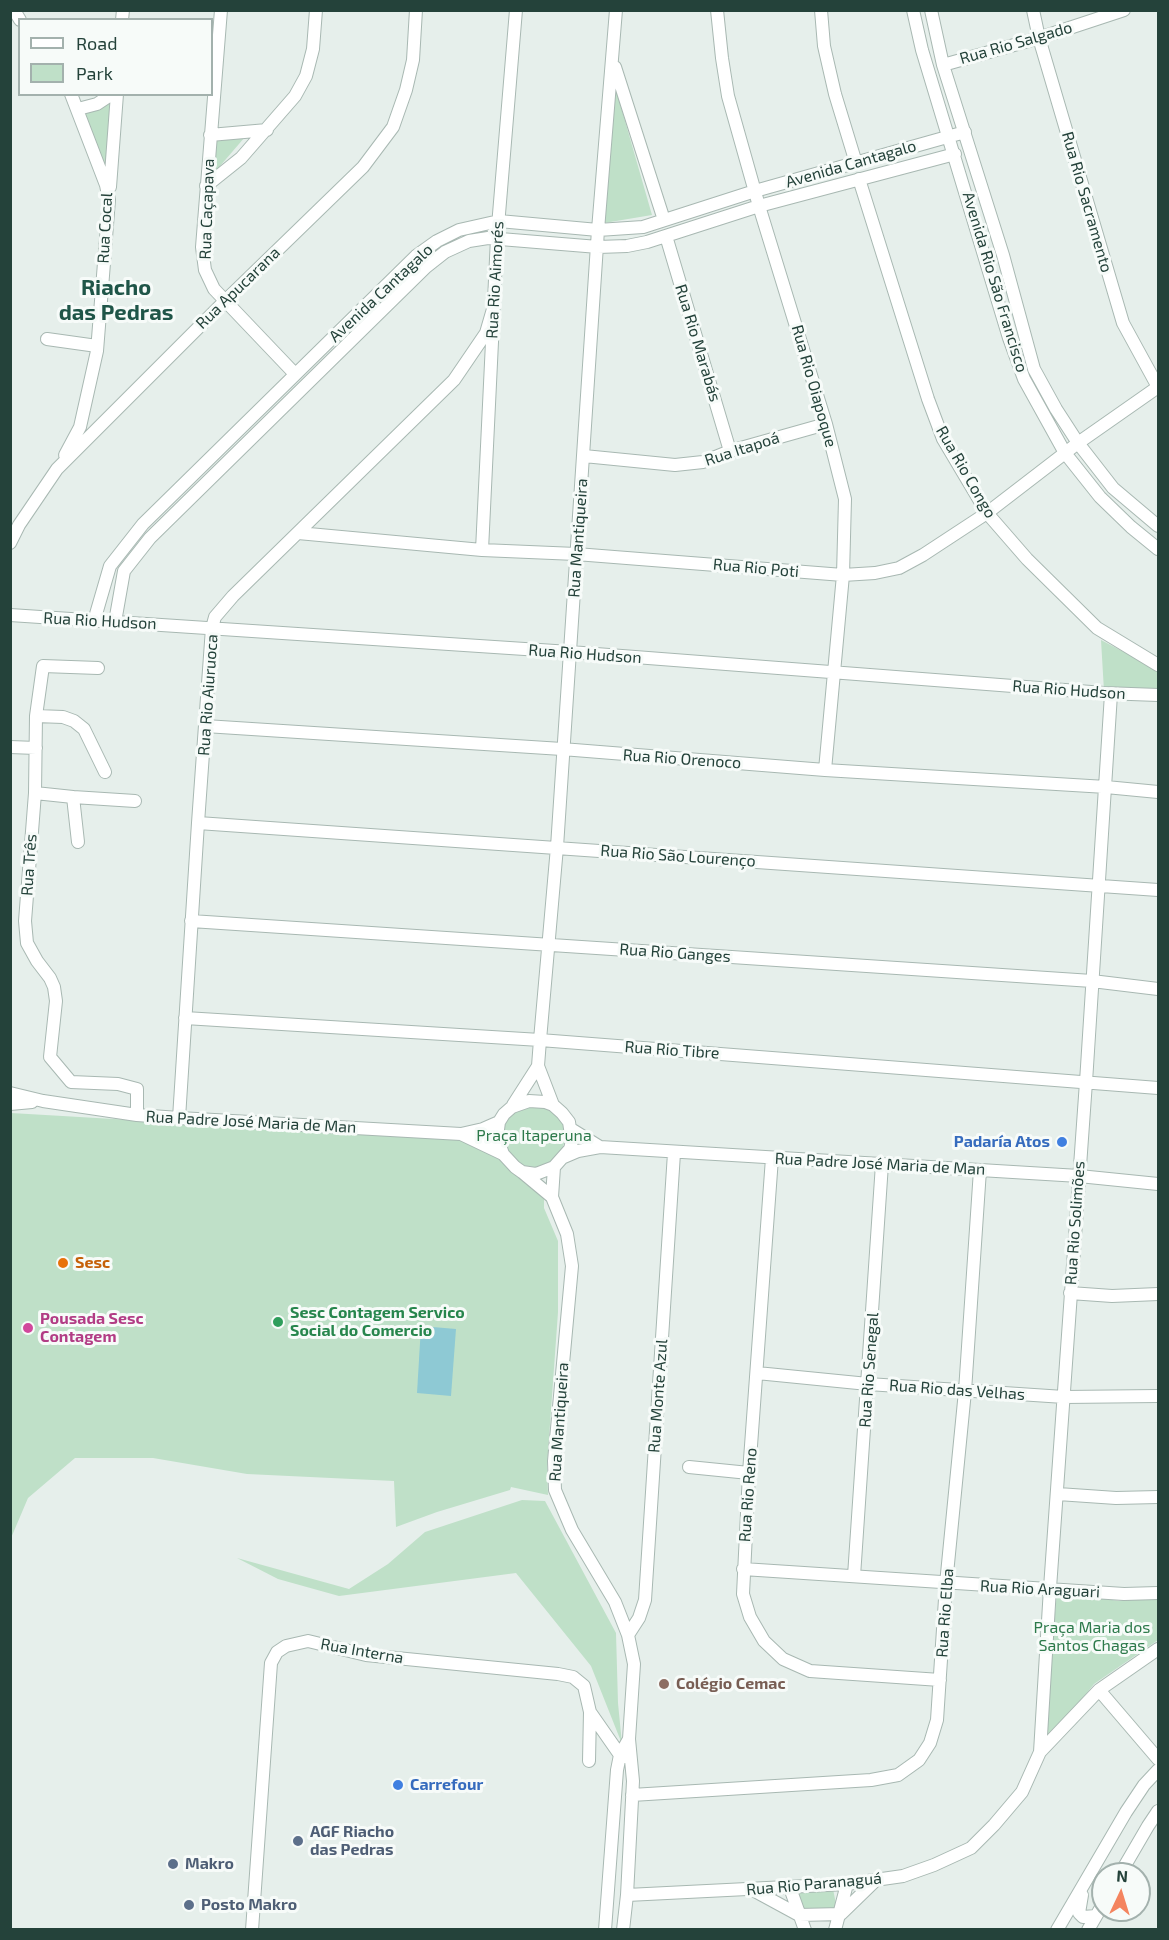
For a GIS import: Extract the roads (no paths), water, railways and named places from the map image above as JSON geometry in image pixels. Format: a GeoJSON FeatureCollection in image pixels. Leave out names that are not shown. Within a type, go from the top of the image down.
{"type":"FeatureCollection","features":[{"type":"Feature","properties":{"kind":"street","name":"Rua Caçapava"},"geometry":{"type":"LineString","coordinates":[[221,10],[202,247],[205,270],[214,289],[296,374]]}},
{"type":"Feature","properties":{"kind":"street"},"geometry":{"type":"LineString","coordinates":[[206,186],[241,158],[295,96],[306,76],[313,49],[316,10]]}},
{"type":"Feature","properties":{"kind":"street","name":"Rua Apucarana"},"geometry":{"type":"LineString","coordinates":[[10,543],[19,525],[57,469],[225,300],[363,167],[393,127],[406,90],[413,60],[416,10]]}},
{"type":"Feature","properties":{"kind":"street","name":"Rua Rio Aimorés"},"geometry":{"type":"LineString","coordinates":[[482,550],[498,221],[516,10]]}},
{"type":"Feature","properties":{"kind":"street","name":"Rua Mantiqueira"},"geometry":{"type":"LineString","coordinates":[[553,1106],[538,1066],[557,847],[615,10]]}},
{"type":"Feature","properties":{"kind":"street","name":"Rua Rio Oiapoque"},"geometry":{"type":"LineString","coordinates":[[717,10],[728,96],[826,424],[845,499],[843,575],[825,770]]}},
{"type":"Feature","properties":{"kind":"street"},"geometry":{"type":"LineString","coordinates":[[821,10],[824,46],[856,163]]}},
{"type":"Feature","properties":{"kind":"street","name":"Avenida Rio São Francisco"},"geometry":{"type":"LineString","coordinates":[[913,10],[922,50],[1009,338],[1024,379],[1065,453],[1100,497],[1158,549]]}},
{"type":"Feature","properties":{"kind":"street","name":"Avenida Rio São Francisco"},"geometry":{"type":"LineString","coordinates":[[931,10],[943,65],[1003,255],[1034,369],[1078,443],[1113,488],[1158,526]]}},
{"type":"Feature","properties":{"kind":"street","name":"Rua Rio Sacramento"},"geometry":{"type":"LineString","coordinates":[[1033,10],[1039,38],[1123,323],[1158,387]]}},
{"type":"Feature","properties":{"kind":"street","name":"Rua Rio Salgado"},"geometry":{"type":"LineString","coordinates":[[943,65],[1039,38],[1124,10]]}},
{"type":"Feature","properties":{"kind":"street"},"geometry":{"type":"LineString","coordinates":[[613,60],[664,220]]}},
{"type":"Feature","properties":{"kind":"street","name":"Rua Cocal"},"geometry":{"type":"LineString","coordinates":[[57,469],[80,427],[97,346],[109,200],[106,185],[72,96]]}},
{"type":"Feature","properties":{"kind":"street"},"geometry":{"type":"LineString","coordinates":[[78,110],[97,104],[109,96]]}},
{"type":"Feature","properties":{"kind":"street"},"geometry":{"type":"LineString","coordinates":[[109,200],[117,96]]}},
{"type":"Feature","properties":{"kind":"street"},"geometry":{"type":"LineString","coordinates":[[210,135],[267,130]]}},
{"type":"Feature","properties":{"kind":"street","name":"Avenida Cantagalo"},"geometry":{"type":"LineString","coordinates":[[94,621],[110,566],[143,524],[423,251],[437,241],[459,230],[498,221],[598,230],[644,227],[755,191],[965,132]]}},
{"type":"Feature","properties":{"kind":"street","name":"Avenida Cantagalo"},"geometry":{"type":"LineString","coordinates":[[115,622],[124,571],[150,538],[426,267],[445,252],[469,241],[497,238],[560,246],[598,248],[627,246],[759,206],[955,154]]}},
{"type":"Feature","properties":{"kind":"street","name":"Rua Rio Congo"},"geometry":{"type":"LineString","coordinates":[[859,179],[928,399],[943,439],[987,513],[1043,575],[1097,628],[1158,665]]}},
{"type":"Feature","properties":{"kind":"street","name":"Rua Rio Marabás"},"geometry":{"type":"LineString","coordinates":[[666,236],[730,451]]}},
{"type":"Feature","properties":{"kind":"street"},"geometry":{"type":"LineString","coordinates":[[987,260],[1003,255]]}},
{"type":"Feature","properties":{"kind":"street","name":"Rua Rio Aiuruoca"},"geometry":{"type":"LineString","coordinates":[[179,1119],[198,823],[212,628],[215,617],[454,380],[486,333],[493,309]]}},
{"type":"Feature","properties":{"kind":"street"},"geometry":{"type":"LineString","coordinates":[[47,339],[97,346]]}},
{"type":"Feature","properties":{"kind":"street","name":"Rua Rio Poti"},"geometry":{"type":"LineString","coordinates":[[298,533],[482,550],[576,554],[843,575],[875,573],[899,568],[987,513],[1078,443],[1158,387]]}},
{"type":"Feature","properties":{"kind":"street","name":"Rua Itapoá"},"geometry":{"type":"LineString","coordinates":[[584,456],[675,465],[703,462],[730,451],[826,424]]}},
{"type":"Feature","properties":{"kind":"street","name":"Rua Rio Hudson"},"geometry":{"type":"LineString","coordinates":[[10,615],[570,652],[1111,694],[1158,695]]}},
{"type":"Feature","properties":{"kind":"street","name":"Rua Três"},"geometry":{"type":"LineString","coordinates":[[98,668],[43,666],[36,716],[35,793],[25,921],[27,942],[54,987],[56,1001],[50,1057],[71,1082],[118,1084],[137,1089],[137,1115]]}},
{"type":"Feature","properties":{"kind":"street","name":"Rua Rio Solimões"},"geometry":{"type":"LineString","coordinates":[[1040,1752],[1111,694]]}},
{"type":"Feature","properties":{"kind":"street"},"geometry":{"type":"LineString","coordinates":[[36,716],[63,717],[74,721],[84,729],[105,772]]}},
{"type":"Feature","properties":{"kind":"street","name":"Rua Rio Orenoco"},"geometry":{"type":"LineString","coordinates":[[205,726],[1158,792]]}},
{"type":"Feature","properties":{"kind":"street"},"geometry":{"type":"LineString","coordinates":[[10,747],[36,748]]}},
{"type":"Feature","properties":{"kind":"street"},"geometry":{"type":"LineString","coordinates":[[35,793],[135,801]]}},
{"type":"Feature","properties":{"kind":"street"},"geometry":{"type":"LineString","coordinates":[[73,797],[78,842]]}},
{"type":"Feature","properties":{"kind":"street","name":"Rua Rio São Lourenço"},"geometry":{"type":"LineString","coordinates":[[198,823],[1158,890]]}},
{"type":"Feature","properties":{"kind":"street","name":"Rua Rio Ganges"},"geometry":{"type":"LineString","coordinates":[[191,921],[1092,981],[1158,989]]}},
{"type":"Feature","properties":{"kind":"street","name":"Rua Rio Tibre"},"geometry":{"type":"LineString","coordinates":[[185,1018],[540,1040],[1158,1088]]}},
{"type":"Feature","properties":{"kind":"street","name":"Rua Mantiqueira"},"geometry":{"type":"LineString","coordinates":[[512,1107],[538,1066]]}},
{"type":"Feature","properties":{"kind":"street","name":"Rua Padre José Maria de Man"},"geometry":{"type":"LineString","coordinates":[[10,1093],[42,1101],[179,1119],[461,1134],[483,1129],[498,1122]]}},
{"type":"Feature","properties":{"kind":"street","name":"Rua Padre José Maria de Man"},"geometry":{"type":"LineString","coordinates":[[10,1104],[42,1101]]}},
{"type":"Feature","properties":{"kind":"street"},"geometry":{"type":"LineString","coordinates":[[529,1101],[539,1101],[553,1106],[569,1122],[572,1141],[570,1149],[554,1167],[536,1174],[522,1172],[503,1154],[498,1137],[498,1122],[512,1107],[529,1101]]}},
{"type":"Feature","properties":{"kind":"street","name":"Rua Padre José Maria de Man"},"geometry":{"type":"LineString","coordinates":[[571,1129],[600,1147]]}},
{"type":"Feature","properties":{"kind":"street","name":"Rua Padre José Maria de Man"},"geometry":{"type":"LineString","coordinates":[[461,1134],[503,1154]]}},
{"type":"Feature","properties":{"kind":"street","name":"Rua Padre José Maria de Man"},"geometry":{"type":"LineString","coordinates":[[564,1157],[578,1151],[600,1147],[1079,1176],[1158,1184]]}},
{"type":"Feature","properties":{"kind":"street","name":"Rua Monte Azul"},"geometry":{"type":"LineString","coordinates":[[628,1635],[639,1618],[645,1600],[674,1152]]}},
{"type":"Feature","properties":{"kind":"street","name":"Rua Rio Reno"},"geometry":{"type":"LineString","coordinates":[[772,1158],[742,1569],[743,1594],[750,1617],[764,1641],[783,1659],[810,1671],[940,1680]]}},
{"type":"Feature","properties":{"kind":"street","name":"Rua Rio Senegal"},"geometry":{"type":"LineString","coordinates":[[854,1576],[882,1164]]}},
{"type":"Feature","properties":{"kind":"street","name":"Rua Mantiqueira"},"geometry":{"type":"LineString","coordinates":[[554,1167],[552,1197],[567,1234],[572,1266],[554,1461],[555,1490],[572,1530],[615,1602],[628,1635],[634,1664],[629,1739],[633,1765],[632,1795],[623,1929]]}},
{"type":"Feature","properties":{"kind":"street","name":"Rua Rio Elba"},"geometry":{"type":"LineString","coordinates":[[632,1795],[871,1780],[897,1775],[918,1760],[930,1743],[937,1720],[980,1170]]}},
{"type":"Feature","properties":{"kind":"street","name":"Rua Mantiqueira"},"geometry":{"type":"LineString","coordinates":[[522,1172],[552,1197]]}},
{"type":"Feature","properties":{"kind":"street"},"geometry":{"type":"LineString","coordinates":[[1070,1293],[1112,1296],[1158,1294]]}},
{"type":"Feature","properties":{"kind":"street","name":"Rua Rio das Velhas"},"geometry":{"type":"LineString","coordinates":[[756,1373],[964,1391],[1064,1396],[1158,1396]]}},
{"type":"Feature","properties":{"kind":"street"},"geometry":{"type":"LineString","coordinates":[[689,1467],[749,1473]]}},
{"type":"Feature","properties":{"kind":"street"},"geometry":{"type":"LineString","coordinates":[[1058,1494],[1116,1498],[1158,1497]]}},
{"type":"Feature","properties":{"kind":"street","name":"Rua Rio Araguari"},"geometry":{"type":"LineString","coordinates":[[742,1569],[946,1584],[1050,1588],[1124,1594],[1158,1593]]}},
{"type":"Feature","properties":{"kind":"street","name":"Rua Interna"},"geometry":{"type":"LineString","coordinates":[[250,1928],[271,1663],[277,1652],[286,1646],[308,1641],[366,1655],[573,1677],[584,1686],[590,1712],[589,1761]]}},
{"type":"Feature","properties":{"kind":"street","name":"Rua Rio Paranaguá"},"geometry":{"type":"LineString","coordinates":[[627,1895],[847,1884],[903,1876],[934,1865],[970,1848],[994,1825],[1022,1792],[1040,1752],[1099,1690],[1158,1649]]}},
{"type":"Feature","properties":{"kind":"street"},"geometry":{"type":"LineString","coordinates":[[1099,1690],[1158,1759]]}},
{"type":"Feature","properties":{"kind":"street","name":"Rua Interna"},"geometry":{"type":"LineString","coordinates":[[590,1712],[620,1755],[633,1765]]}},
{"type":"Feature","properties":{"kind":"street","name":"Rua Mantiqueira"},"geometry":{"type":"LineString","coordinates":[[605,1929],[613,1802],[620,1755],[629,1739]]}},
{"type":"Feature","properties":{"kind":"street"},"geometry":{"type":"LineString","coordinates":[[1057,1929],[1126,1812],[1144,1785],[1158,1770]]}},
{"type":"Feature","properties":{"kind":"street"},"geometry":{"type":"LineString","coordinates":[[1127,1862],[1158,1811]]}},
{"type":"Feature","properties":{"kind":"street"},"geometry":{"type":"LineString","coordinates":[[1090,1875],[1079,1905],[1079,1913],[1083,1917],[1091,1916]]}},
{"type":"Feature","properties":{"kind":"street"},"geometry":{"type":"LineString","coordinates":[[752,1890],[799,1915],[841,1914],[876,1880]]}},
{"type":"Feature","properties":{"kind":"street"},"geometry":{"type":"LineString","coordinates":[[835,1929],[841,1914],[847,1884]]}},
{"type":"Feature","properties":{"kind":"street"},"geometry":{"type":"LineString","coordinates":[[790,1888],[805,1929]]}},
{"type":"Feature","properties":{"kind":"water"},"geometry":{"type":"Polygon","coordinates":[[[421,1326],[456,1329],[451,1396],[417,1393],[421,1326]]]}},
{"type":"Feature","properties":{"kind":"place","name":"Padaría Atos"},"geometry":{"type":"Point","coordinates":[1062,1142]}},
{"type":"Feature","properties":{"kind":"place","name":"Sesc"},"geometry":{"type":"Point","coordinates":[63,1263]}},
{"type":"Feature","properties":{"kind":"place","name":"Sesc Contagem Servico Social do Comercio"},"geometry":{"type":"Point","coordinates":[278,1322]}},
{"type":"Feature","properties":{"kind":"place","name":"Pousada Sesc Contagem"},"geometry":{"type":"Point","coordinates":[28,1328]}},
{"type":"Feature","properties":{"kind":"place","name":"Colégio Cemac"},"geometry":{"type":"Point","coordinates":[664,1684]}},
{"type":"Feature","properties":{"kind":"place","name":"Carrefour"},"geometry":{"type":"Point","coordinates":[398,1785]}},
{"type":"Feature","properties":{"kind":"place","name":"AGF Riacho das Pedras"},"geometry":{"type":"Point","coordinates":[298,1841]}},
{"type":"Feature","properties":{"kind":"place","name":"Makro"},"geometry":{"type":"Point","coordinates":[173,1864]}},
{"type":"Feature","properties":{"kind":"place","name":"Posto Makro"},"geometry":{"type":"Point","coordinates":[189,1905]}},
{"type":"Feature","properties":{"kind":"district","name":"Riacho das Pedras"},"geometry":{"type":"Point","coordinates":[116,300]}},
{"type":"Feature","properties":{"kind":"park label","name":"Praça Itaperuna"},"geometry":{"type":"Point","coordinates":[534,1136]}},
{"type":"Feature","properties":{"kind":"park label","name":"Praça Maria dos Santos Chagas"},"geometry":{"type":"Point","coordinates":[1092,1637]}}]}
